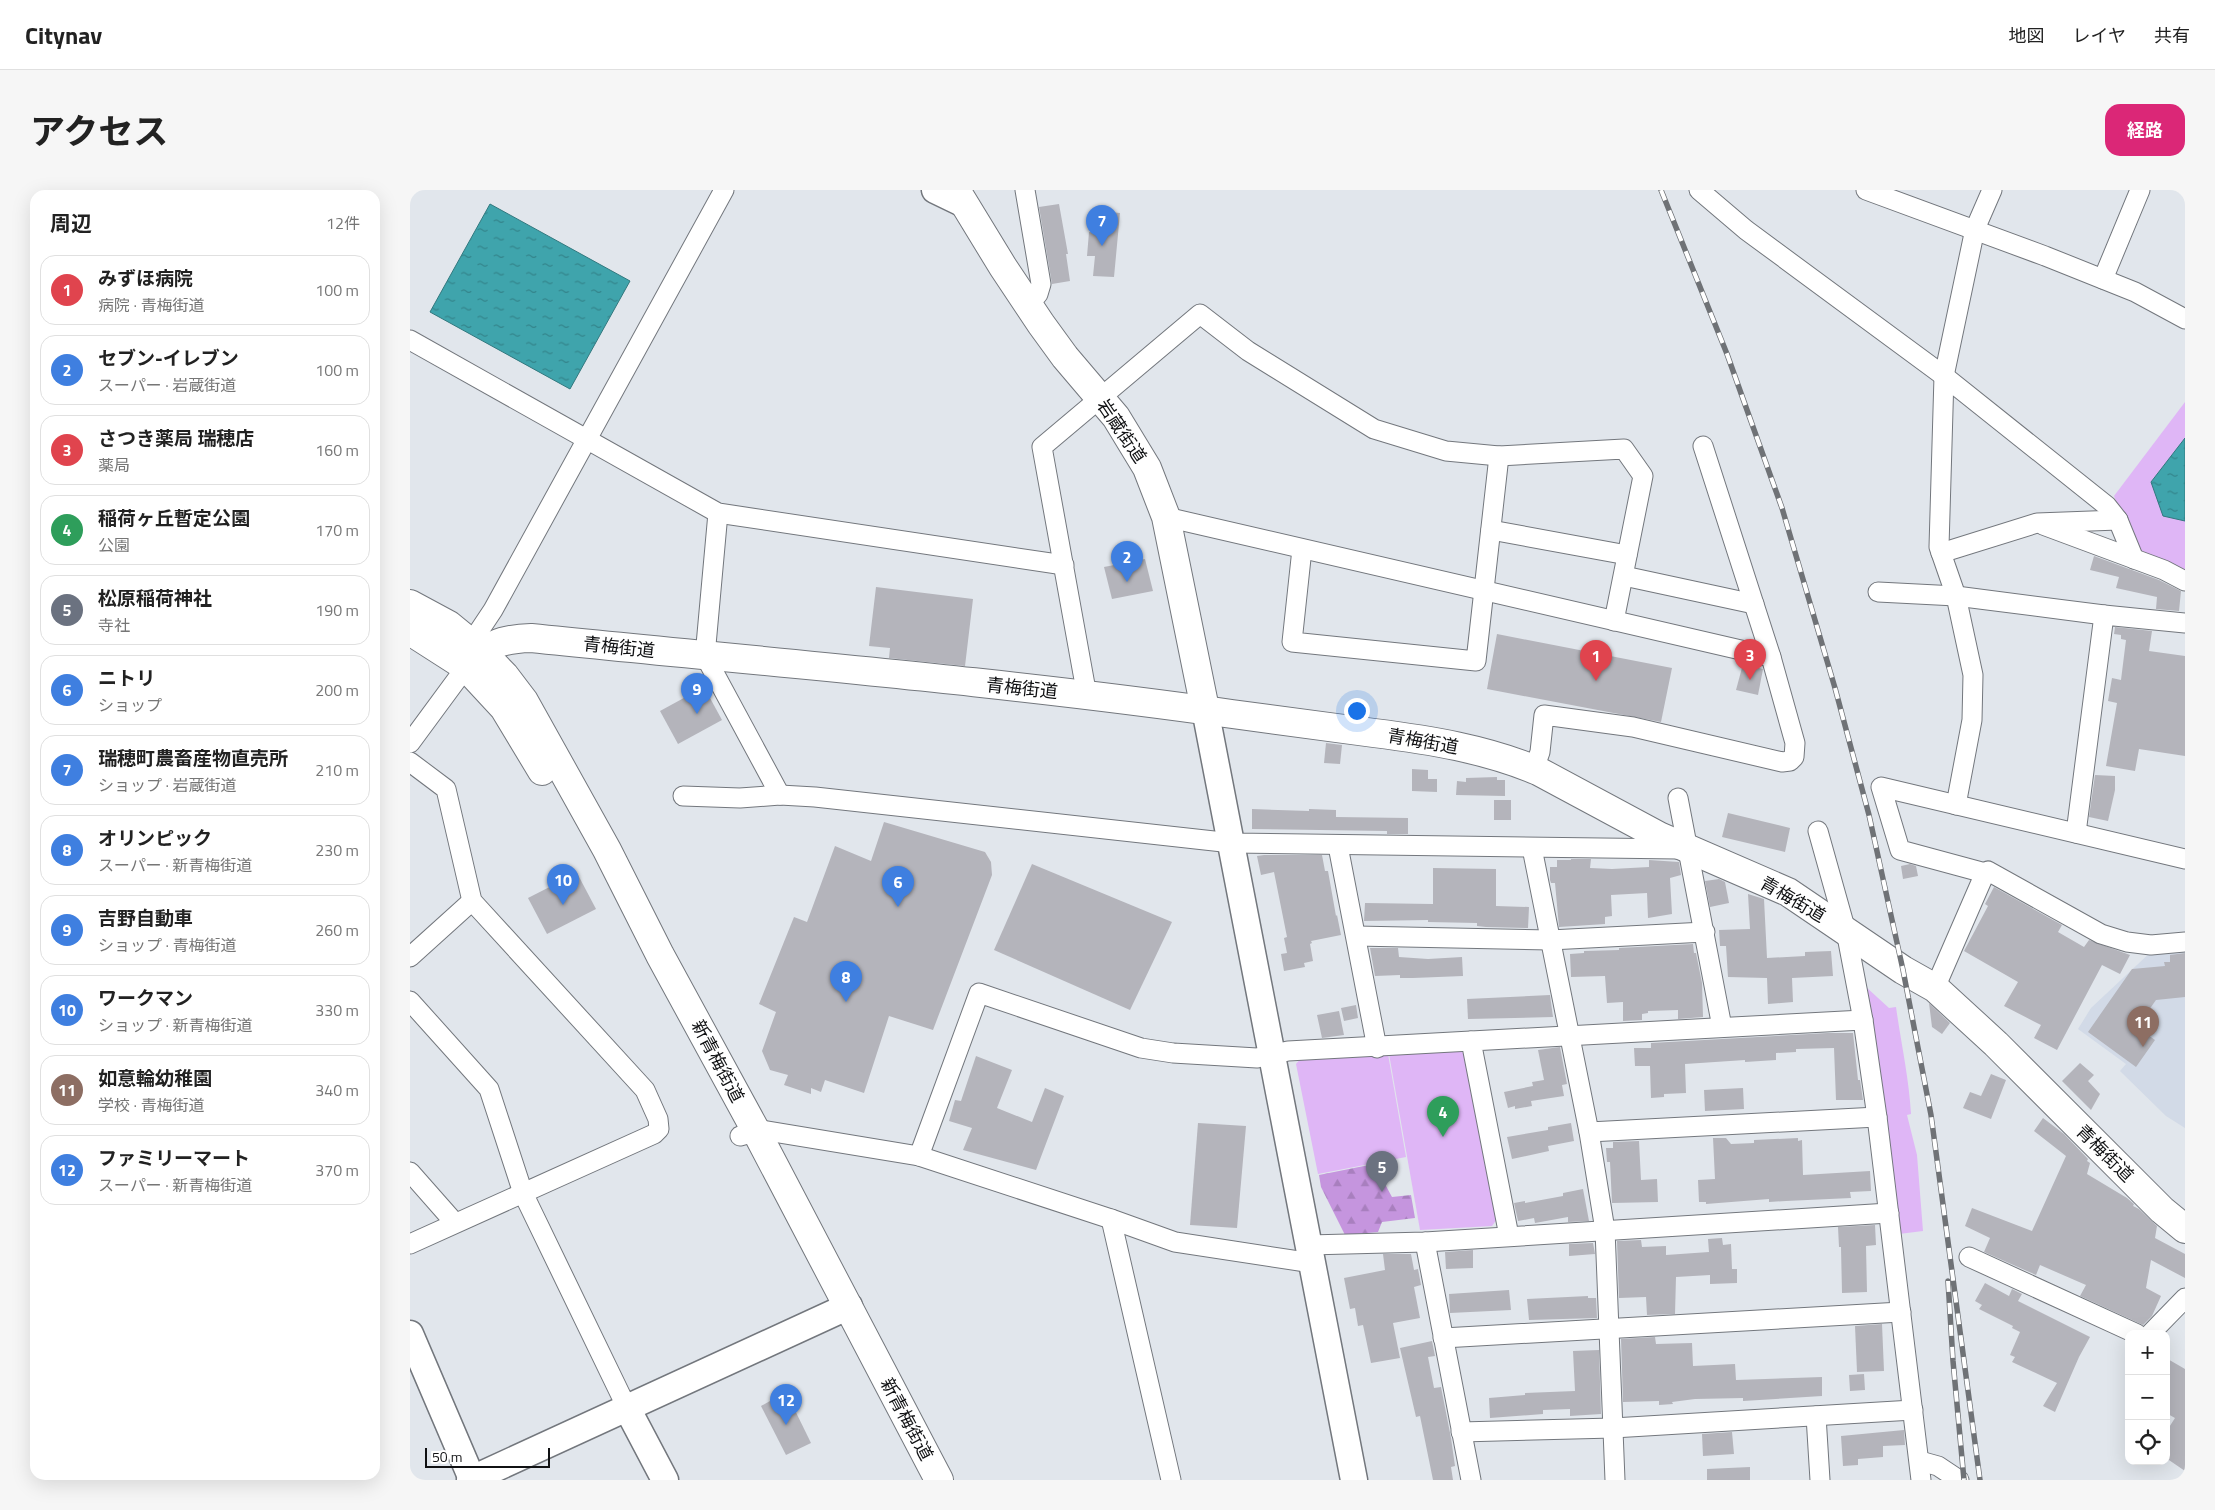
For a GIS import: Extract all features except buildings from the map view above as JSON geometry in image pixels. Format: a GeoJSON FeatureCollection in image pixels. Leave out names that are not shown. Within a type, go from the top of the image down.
{"type":"FeatureCollection","features":[{"type":"Feature","properties":{"kind":"main road","name":"岩蔵街道"},"geometry":{"type":"LineString","coordinates":[[960,197],[1028,305],[1065,357],[1125,429],[1154,483],[1166,517],[1205,709]]}},
{"type":"Feature","properties":{"kind":"main road"},"geometry":{"type":"LineString","coordinates":[[410,604],[449,625],[474,660]]}},
{"type":"Feature","properties":{"kind":"main road"},"geometry":{"type":"LineString","coordinates":[[410,632],[474,660]]}},
{"type":"Feature","properties":{"kind":"main road","name":"青梅街道"},"geometry":{"type":"LineString","coordinates":[[474,660],[506,640],[531,638],[1205,709],[1434,741],[1493,755],[1534,769],[1633,823],[1788,892],[1935,988],[1996,1044],[2162,1210],[2185,1229]]}},
{"type":"Feature","properties":{"kind":"main road","name":"新青梅街道"},"geometry":{"type":"LineString","coordinates":[[474,660],[505,676],[524,701],[607,850],[748,1134],[800,1218],[921,1480]]}},
{"type":"Feature","properties":{"kind":"main road","name":"新青梅街道"},"geometry":{"type":"LineString","coordinates":[[841,1310],[939,1480]]}},
{"type":"Feature","properties":{"kind":"street"},"geometry":{"type":"LineString","coordinates":[[410,743],[474,660],[479,631],[493,610],[724,190]]}},
{"type":"Feature","properties":{"kind":"street"},"geometry":{"type":"LineString","coordinates":[[935,190],[960,197]]}},
{"type":"Feature","properties":{"kind":"street"},"geometry":{"type":"LineString","coordinates":[[1025,190],[1041,284],[1038,294],[1028,305]]}},
{"type":"Feature","properties":{"kind":"street"},"geometry":{"type":"LineString","coordinates":[[1699,190],[1746,230],[1944,376],[2107,506],[2118,520],[2134,559]]}},
{"type":"Feature","properties":{"kind":"street"},"geometry":{"type":"LineString","coordinates":[[1866,190],[1975,229],[2103,279],[2134,292],[2185,319]]}},
{"type":"Feature","properties":{"kind":"street"},"geometry":{"type":"LineString","coordinates":[[1956,805],[1972,720],[1973,675],[1956,596],[1939,547],[1944,376],[1975,229],[1992,190]]}},
{"type":"Feature","properties":{"kind":"street"},"geometry":{"type":"LineString","coordinates":[[2103,279],[2140,190]]}},
{"type":"Feature","properties":{"kind":"street"},"geometry":{"type":"LineString","coordinates":[[1087,696],[1042,447],[1200,314],[1248,351],[1374,429],[1446,451],[1499,456],[1624,449],[1642,476],[1614,621]]}},
{"type":"Feature","properties":{"kind":"street"},"geometry":{"type":"LineString","coordinates":[[410,340],[588,438],[718,513],[1064,565]]}},
{"type":"Feature","properties":{"kind":"street"},"geometry":{"type":"LineString","coordinates":[[1534,769],[1540,747],[1544,716],[1633,727],[1775,760],[1790,761],[1794,757],[1795,744],[1771,657],[1703,446]]}},
{"type":"Feature","properties":{"kind":"street"},"geometry":{"type":"LineString","coordinates":[[1302,548],[1292,642],[1476,661],[1486,591],[1499,456]]}},
{"type":"Feature","properties":{"kind":"street"},"geometry":{"type":"LineString","coordinates":[[718,513],[705,656],[780,795]]}},
{"type":"Feature","properties":{"kind":"street"},"geometry":{"type":"LineString","coordinates":[[1166,517],[1771,657]]}},
{"type":"Feature","properties":{"kind":"street"},"geometry":{"type":"LineString","coordinates":[[1941,553],[2037,523],[2118,520]]}},
{"type":"Feature","properties":{"kind":"street"},"geometry":{"type":"LineString","coordinates":[[2037,523],[2164,570],[2185,581]]}},
{"type":"Feature","properties":{"kind":"street"},"geometry":{"type":"LineString","coordinates":[[1491,530],[1627,555]]}},
{"type":"Feature","properties":{"kind":"street"},"geometry":{"type":"LineString","coordinates":[[1624,576],[1754,604]]}},
{"type":"Feature","properties":{"kind":"street"},"geometry":{"type":"LineString","coordinates":[[1878,592],[1956,596],[2104,615],[2185,623]]}},
{"type":"Feature","properties":{"kind":"street"},"geometry":{"type":"LineString","coordinates":[[2076,833],[2104,615]]}},
{"type":"Feature","properties":{"kind":"street"},"geometry":{"type":"LineString","coordinates":[[1205,709],[1354,1480]]}},
{"type":"Feature","properties":{"kind":"street"},"geometry":{"type":"LineString","coordinates":[[410,762],[446,789],[472,901],[645,1090],[658,1119],[659,1129],[654,1134],[410,1244]]}},
{"type":"Feature","properties":{"kind":"street"},"geometry":{"type":"LineString","coordinates":[[1985,874],[1900,850],[1881,786],[2185,859]]}},
{"type":"Feature","properties":{"kind":"street"},"geometry":{"type":"LineString","coordinates":[[683,796],[740,798],[780,795],[1232,844],[1688,849]]}},
{"type":"Feature","properties":{"kind":"street"},"geometry":{"type":"LineString","coordinates":[[1678,798],[1722,1027]]}},
{"type":"Feature","properties":{"kind":"street"},"geometry":{"type":"LineString","coordinates":[[1818,831],[1846,931],[1862,1020],[1877,1117],[1921,1480]]}},
{"type":"Feature","properties":{"kind":"street"},"geometry":{"type":"LineString","coordinates":[[1338,846],[1377,1048]]}},
{"type":"Feature","properties":{"kind":"street"},"geometry":{"type":"LineString","coordinates":[[1532,848],[1589,1132],[1605,1230],[1615,1480]]}},
{"type":"Feature","properties":{"kind":"street"},"geometry":{"type":"LineString","coordinates":[[1935,988],[1988,871],[2101,934],[2127,942],[2151,945],[2185,942]]}},
{"type":"Feature","properties":{"kind":"street"},"geometry":{"type":"LineString","coordinates":[[410,957],[472,901]]}},
{"type":"Feature","properties":{"kind":"street"},"geometry":{"type":"LineString","coordinates":[[1356,936],[1550,940],[1705,932]]}},
{"type":"Feature","properties":{"kind":"street"},"geometry":{"type":"LineString","coordinates":[[919,1156],[979,993],[1141,1048],[1173,1053],[1248,1058],[1288,1052],[1862,1020]]}},
{"type":"Feature","properties":{"kind":"street"},"geometry":{"type":"LineString","coordinates":[[410,1002],[489,1089],[523,1193],[627,1408],[665,1480]]}},
{"type":"Feature","properties":{"kind":"street"},"geometry":{"type":"LineString","coordinates":[[1471,1041],[1508,1236]]}},
{"type":"Feature","properties":{"kind":"street"},"geometry":{"type":"LineString","coordinates":[[1589,1132],[1877,1117]]}},
{"type":"Feature","properties":{"kind":"street"},"geometry":{"type":"LineString","coordinates":[[748,1134],[762,1130],[919,1156],[1175,1242],[1311,1254],[1425,1242],[1508,1236],[1889,1213]]}},
{"type":"Feature","properties":{"kind":"street"},"geometry":{"type":"LineString","coordinates":[[410,1172],[455,1223]]}},
{"type":"Feature","properties":{"kind":"street"},"geometry":{"type":"LineString","coordinates":[[1111,1219],[1171,1480]]}},
{"type":"Feature","properties":{"kind":"street"},"geometry":{"type":"LineString","coordinates":[[1425,1242],[1471,1480]]}},
{"type":"Feature","properties":{"kind":"street"},"geometry":{"type":"LineString","coordinates":[[1969,1257],[2128,1330]]}},
{"type":"Feature","properties":{"kind":"street"},"geometry":{"type":"LineString","coordinates":[[2154,1330],[2185,1298]]}},
{"type":"Feature","properties":{"kind":"street"},"geometry":{"type":"LineString","coordinates":[[412,1344],[471,1479],[841,1310]]}},
{"type":"Feature","properties":{"kind":"street"},"geometry":{"type":"LineString","coordinates":[[1443,1338],[1610,1327],[1901,1312]]}},
{"type":"Feature","properties":{"kind":"street"},"geometry":{"type":"LineString","coordinates":[[1461,1432],[1613,1428],[1913,1410]]}},
{"type":"Feature","properties":{"kind":"street"},"geometry":{"type":"LineString","coordinates":[[1816,1416],[1820,1480]]}},
{"type":"Feature","properties":{"kind":"street"},"geometry":{"type":"LineString","coordinates":[[1920,1461],[1938,1466],[1959,1480]]}},
{"type":"Feature","properties":{"kind":"shaded area"},"geometry":{"type":"Polygon","coordinates":[[[2185,402],[2185,574],[2135,549],[2114,496],[2185,402]]]}},
{"type":"Feature","properties":{"kind":"shaded area"},"geometry":{"type":"Polygon","coordinates":[[[2185,946],[2185,1128],[2166,1116],[2120,1071],[2126,1064],[2078,1029],[2091,1008],[2153,950],[2185,946]]]}},
{"type":"Feature","properties":{"kind":"shaded area"},"geometry":{"type":"Polygon","coordinates":[[[1866,987],[1889,1008],[1896,1007],[1910,1101],[1911,1114],[1907,1115],[1917,1155],[1923,1231],[1899,1234],[1866,987]]]}},
{"type":"Feature","properties":{"kind":"shaded area"},"geometry":{"type":"Polygon","coordinates":[[[1459,1050],[1466,1055],[1497,1219],[1492,1226],[1420,1230],[1389,1054],[1459,1050]]]}},
{"type":"Feature","properties":{"kind":"shaded area"},"geometry":{"type":"Polygon","coordinates":[[[1388,1054],[1406,1157],[1318,1174],[1296,1064],[1301,1058],[1388,1054]]]}},
{"type":"Feature","properties":{"kind":"green space"},"geometry":{"type":"Polygon","coordinates":[[[1374,1164],[1392,1197],[1411,1195],[1415,1218],[1382,1222],[1378,1232],[1345,1235],[1321,1187],[1319,1175],[1374,1164]]]}},
{"type":"Feature","properties":{"kind":"water"},"geometry":{"type":"Polygon","coordinates":[[[490,204],[630,281],[570,389],[430,312],[490,204]]]}},
{"type":"Feature","properties":{"kind":"water"},"geometry":{"type":"Polygon","coordinates":[[[2185,438],[2185,521],[2163,516],[2151,482],[2185,438]]]}},
{"type":"Feature","properties":{"kind":"railway"},"geometry":{"type":"LineString","coordinates":[[1661,190],[1727,354],[1782,508],[1835,688],[1869,815],[1903,970],[1931,1115],[1980,1480]]}},
{"type":"Feature","properties":{"kind":"railway"},"geometry":{"type":"LineString","coordinates":[[1948,1281],[1964,1480]]}},
{"type":"Feature","properties":{"kind":"place","name":"瑞穂町農畜産物直売所"},"geometry":{"type":"Point","coordinates":[1102,246]}},
{"type":"Feature","properties":{"kind":"place","name":"セブン-イレブン"},"geometry":{"type":"Point","coordinates":[1127,582]}},
{"type":"Feature","properties":{"kind":"place","name":"さつき薬局 瑞穂店"},"geometry":{"type":"Point","coordinates":[1750,680]}},
{"type":"Feature","properties":{"kind":"place","name":"みずほ病院"},"geometry":{"type":"Point","coordinates":[1596,681]}},
{"type":"Feature","properties":{"kind":"place","name":"吉野自動車"},"geometry":{"type":"Point","coordinates":[697,714]}},
{"type":"Feature","properties":{"kind":"place","name":"ワークマン"},"geometry":{"type":"Point","coordinates":[563,905]}},
{"type":"Feature","properties":{"kind":"place","name":"ニトリ"},"geometry":{"type":"Point","coordinates":[898,907]}},
{"type":"Feature","properties":{"kind":"place","name":"オリンピック"},"geometry":{"type":"Point","coordinates":[846,1002]}},
{"type":"Feature","properties":{"kind":"place","name":"如意輪幼稚園"},"geometry":{"type":"Point","coordinates":[2143,1047]}},
{"type":"Feature","properties":{"kind":"place","name":"稲荷ヶ丘暫定公園"},"geometry":{"type":"Point","coordinates":[1443,1137]}},
{"type":"Feature","properties":{"kind":"place","name":"松原稲荷神社"},"geometry":{"type":"Point","coordinates":[1382,1192]}},
{"type":"Feature","properties":{"kind":"place","name":"ファミリーマート"},"geometry":{"type":"Point","coordinates":[786,1425]}}]}
